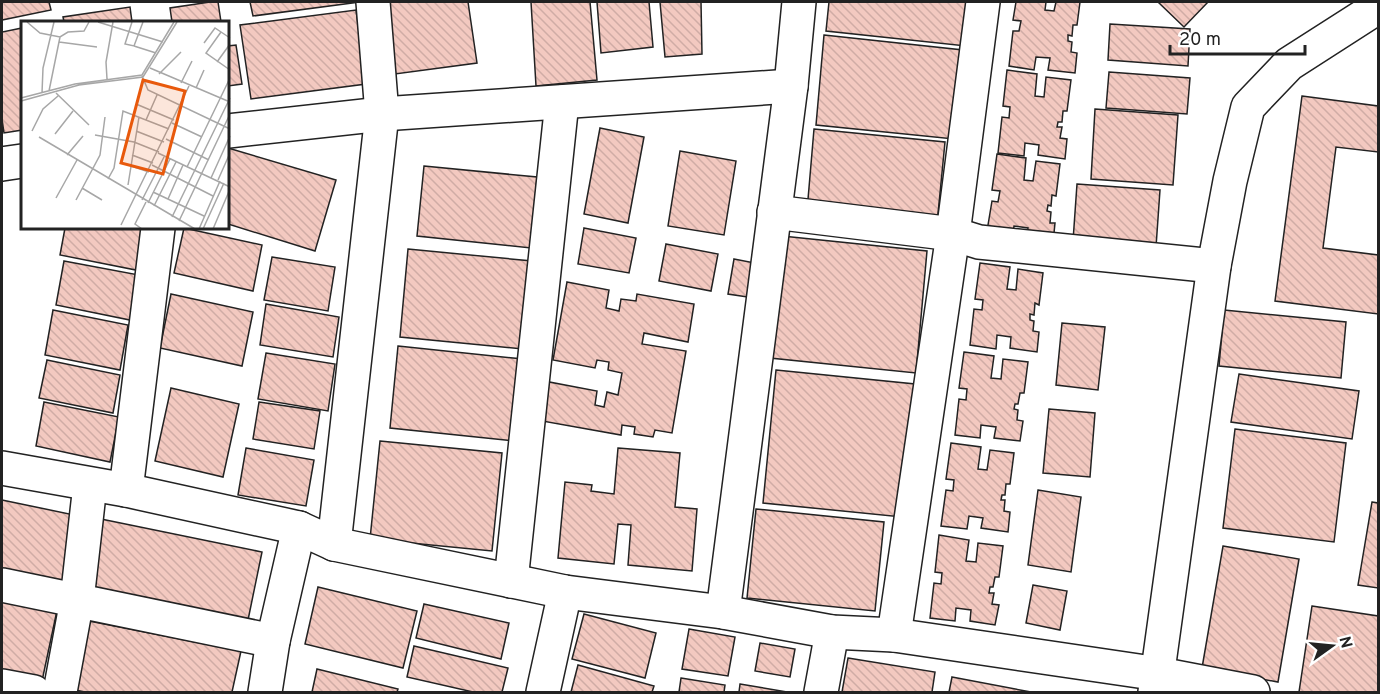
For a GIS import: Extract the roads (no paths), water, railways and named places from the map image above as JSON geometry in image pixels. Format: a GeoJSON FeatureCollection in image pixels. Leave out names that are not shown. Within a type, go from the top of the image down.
{"type":"FeatureCollection","features":[{"type":"Feature","properties":{"kind":"street"},"geometry":{"type":"LineString","coordinates":[[334,544],[382,114],[373,2]]}},
{"type":"Feature","properties":{"kind":"street"},"geometry":{"type":"LineString","coordinates":[[723,612],[791,86],[799,2]]}},
{"type":"Feature","properties":{"kind":"street"},"geometry":{"type":"LineString","coordinates":[[894,636],[983,2]]}},
{"type":"Feature","properties":{"kind":"street"},"geometry":{"type":"LineString","coordinates":[[1157,683],[1214,266],[1230,181],[1248,107],[1288,64],[1378,8]]}},
{"type":"Feature","properties":{"kind":"street"},"geometry":{"type":"LineString","coordinates":[[230,131],[382,114],[791,86]]}},
{"type":"Feature","properties":{"kind":"street"},"geometry":{"type":"LineString","coordinates":[[511,581],[562,102]]}},
{"type":"Feature","properties":{"kind":"street"},"geometry":{"type":"LineString","coordinates":[[2,164],[21,161]]}},
{"type":"Feature","properties":{"kind":"street"},"geometry":{"type":"LineString","coordinates":[[774,212],[952,234],[979,242],[1214,266]]}},
{"type":"Feature","properties":{"kind":"street"},"geometry":{"type":"LineString","coordinates":[[126,490],[158,230]]}},
{"type":"Feature","properties":{"kind":"street"},"geometry":{"type":"LineString","coordinates":[[2,468],[126,490],[299,528],[334,544],[565,592],[723,612],[832,632],[894,636],[1157,683],[1253,693]]}},
{"type":"Feature","properties":{"kind":"street"},"geometry":{"type":"LineString","coordinates":[[60,693],[77,600],[90,485]]}},
{"type":"Feature","properties":{"kind":"street"},"geometry":{"type":"LineString","coordinates":[[265,693],[273,641],[299,528]]}},
{"type":"Feature","properties":{"kind":"street"},"geometry":{"type":"LineString","coordinates":[[2,585],[273,641]]}},
{"type":"Feature","properties":{"kind":"street"},"geometry":{"type":"LineString","coordinates":[[543,693],[565,592]]}},
{"type":"Feature","properties":{"kind":"street"},"geometry":{"type":"LineString","coordinates":[[821,693],[832,632]]}},
{"type":"Feature","properties":{"kind":"street"},"geometry":{"type":"LineString","coordinates":[[2,686],[34,693]]}}]}
